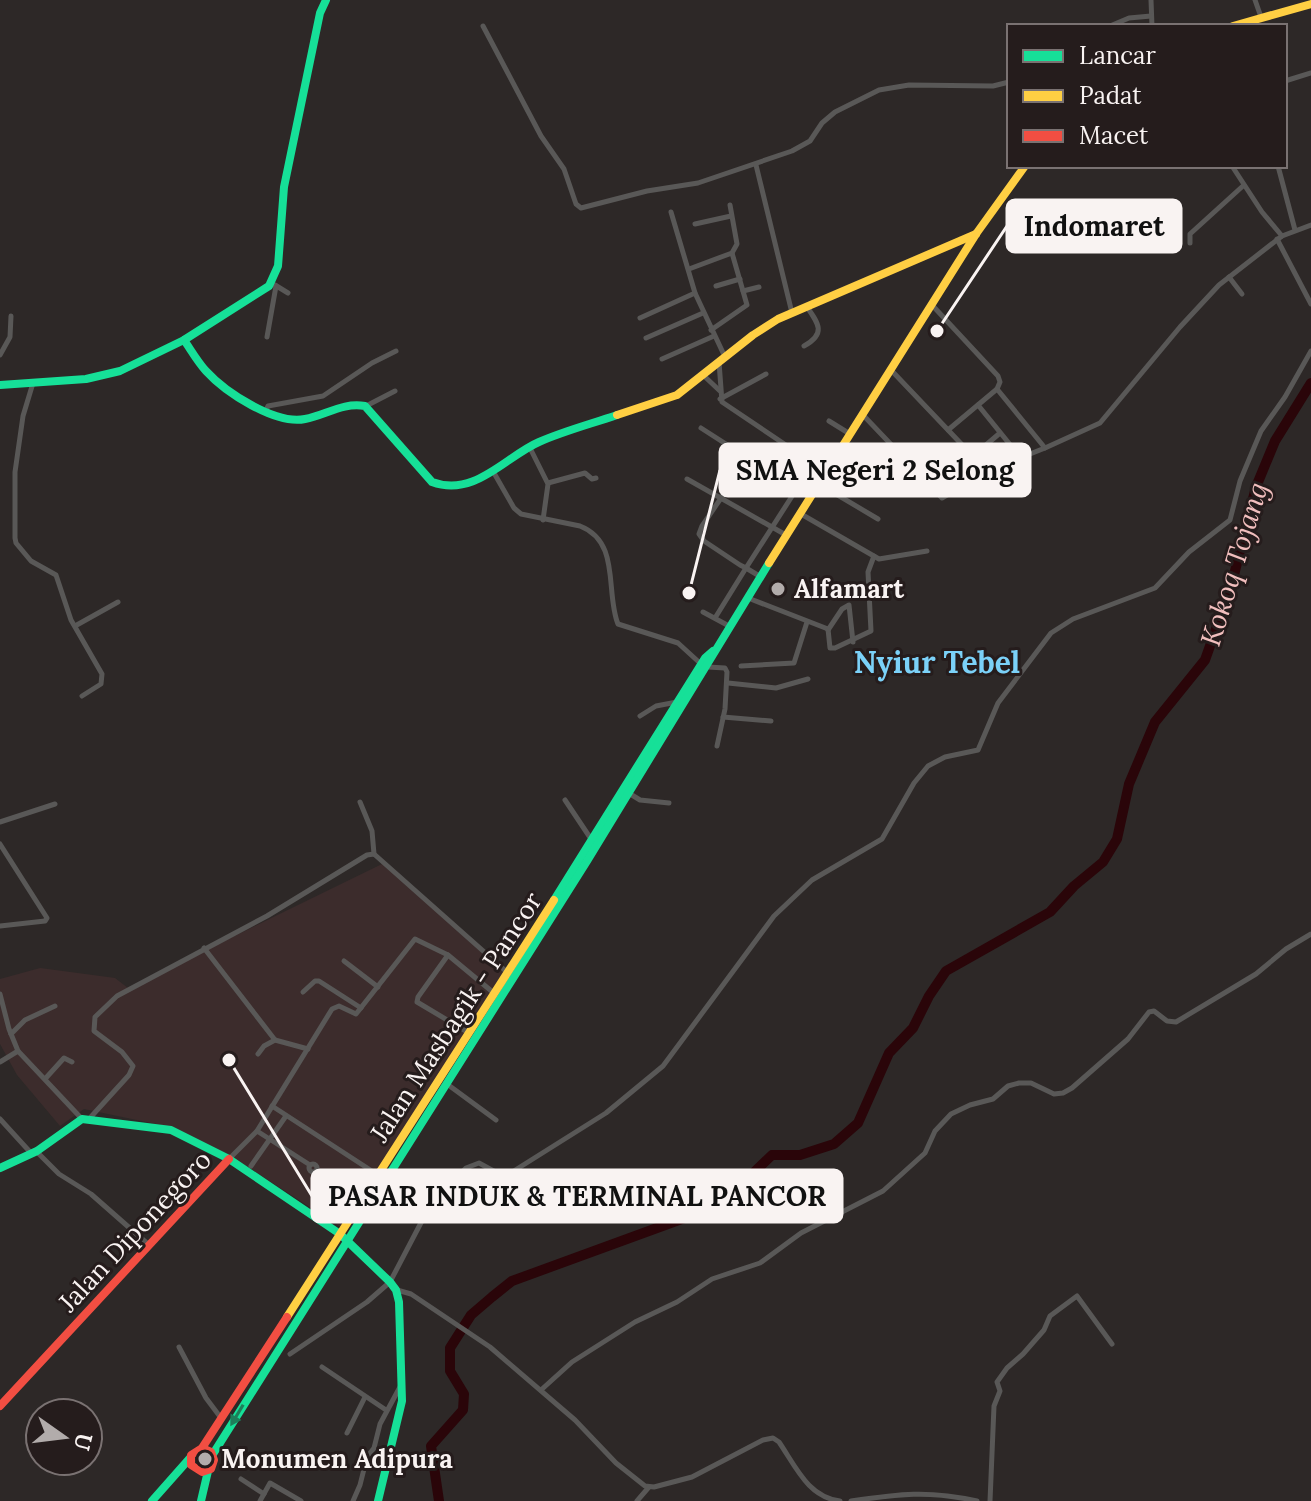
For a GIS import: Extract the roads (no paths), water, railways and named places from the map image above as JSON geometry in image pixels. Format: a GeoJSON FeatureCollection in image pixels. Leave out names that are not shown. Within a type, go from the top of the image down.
{"type":"FeatureCollection","features":[{"type":"Feature","properties":{"kind":"main road"},"geometry":{"type":"LineString","coordinates":[[0,385],[86,379],[110,374],[184,340],[274,284],[287,174],[318,21],[326,0]]}},
{"type":"Feature","properties":{"kind":"main road"},"geometry":{"type":"LineString","coordinates":[[1240,24],[1311,4]]}},
{"type":"Feature","properties":{"kind":"main road","name":"Jalan Masbagik - Pancor"},"geometry":{"type":"LineString","coordinates":[[202,1448],[446,1083],[510,975],[976,234],[1024,168]]}},
{"type":"Feature","properties":{"kind":"main road"},"geometry":{"type":"LineString","coordinates":[[184,340],[214,379],[285,419],[301,420],[351,404],[365,406],[436,485],[445,487],[493,473],[529,446],[682,392],[769,324],[976,234]]}},
{"type":"Feature","properties":{"kind":"main road","name":"Jalan Masbagik - Pancor"},"geometry":{"type":"LineString","coordinates":[[575,873],[591,840],[626,791],[678,702],[704,666]]}},
{"type":"Feature","properties":{"kind":"main road","name":"Jalan Masbagik - Pancor"},"geometry":{"type":"LineString","coordinates":[[213,1454],[361,1202],[469,1033],[510,975]]}},
{"type":"Feature","properties":{"kind":"main road"},"geometry":{"type":"LineString","coordinates":[[0,1168],[34,1152],[86,1119],[171,1130],[229,1159],[343,1237],[393,1286],[399,1302],[401,1406],[378,1501]]}},
{"type":"Feature","properties":{"kind":"main road","name":"Jalan Diponegoro"},"geometry":{"type":"LineString","coordinates":[[0,1406],[229,1159]]}},
{"type":"Feature","properties":{"kind":"main road"},"geometry":{"type":"LineString","coordinates":[[152,1501],[196,1449],[202,1448],[213,1454],[214,1463],[208,1471],[201,1501]]}},
{"type":"Feature","properties":{"kind":"main road"},"geometry":{"type":"LineString","coordinates":[[190,1458],[195,1470],[208,1471]]}},
{"type":"Feature","properties":{"kind":"street"},"geometry":{"type":"LineString","coordinates":[[1151,0],[1152,24]]}},
{"type":"Feature","properties":{"kind":"street"},"geometry":{"type":"LineString","coordinates":[[1255,0],[1261,17]]}},
{"type":"Feature","properties":{"kind":"street"},"geometry":{"type":"LineString","coordinates":[[1114,24],[1124,19],[1151,16]]}},
{"type":"Feature","properties":{"kind":"street"},"geometry":{"type":"LineString","coordinates":[[483,26],[541,136],[564,169],[578,207],[647,191],[690,185],[756,165],[810,141],[822,123],[835,112],[879,90],[909,85],[993,86],[1007,82]]}},
{"type":"Feature","properties":{"kind":"street"},"geometry":{"type":"LineString","coordinates":[[1287,80],[1311,73]]}},
{"type":"Feature","properties":{"kind":"street"},"geometry":{"type":"LineString","coordinates":[[756,165],[792,313]]}},
{"type":"Feature","properties":{"kind":"street"},"geometry":{"type":"LineString","coordinates":[[1233,168],[1280,238],[1311,304]]}},
{"type":"Feature","properties":{"kind":"street"},"geometry":{"type":"LineString","coordinates":[[1279,168],[1295,230]]}},
{"type":"Feature","properties":{"kind":"street"},"geometry":{"type":"LineString","coordinates":[[1190,243],[1190,234],[1244,185]]}},
{"type":"Feature","properties":{"kind":"street"},"geometry":{"type":"LineString","coordinates":[[689,269],[732,253],[737,244],[730,205]]}},
{"type":"Feature","properties":{"kind":"street"},"geometry":{"type":"LineString","coordinates":[[671,212],[695,293],[722,360],[720,399],[730,409],[826,473]]}},
{"type":"Feature","properties":{"kind":"street"},"geometry":{"type":"LineString","coordinates":[[695,224],[731,216]]}},
{"type":"Feature","properties":{"kind":"street"},"geometry":{"type":"LineString","coordinates":[[863,415],[942,498],[987,471],[1100,423],[1180,327],[1229,277],[1280,238],[1295,230],[1310,228]]}},
{"type":"Feature","properties":{"kind":"street"},"geometry":{"type":"LineString","coordinates":[[662,359],[712,333],[746,307],[732,253]]}},
{"type":"Feature","properties":{"kind":"street"},"geometry":{"type":"LineString","coordinates":[[1229,277],[1242,294]]}},
{"type":"Feature","properties":{"kind":"street"},"geometry":{"type":"LineString","coordinates":[[716,286],[740,279]]}},
{"type":"Feature","properties":{"kind":"street"},"geometry":{"type":"LineString","coordinates":[[267,337],[274,284],[288,293]]}},
{"type":"Feature","properties":{"kind":"street"},"geometry":{"type":"LineString","coordinates":[[743,291],[759,287]]}},
{"type":"Feature","properties":{"kind":"street"},"geometry":{"type":"LineString","coordinates":[[640,318],[695,293]]}},
{"type":"Feature","properties":{"kind":"street"},"geometry":{"type":"LineString","coordinates":[[932,305],[998,376],[1000,382],[997,389],[948,430]]}},
{"type":"Feature","properties":{"kind":"street"},"geometry":{"type":"LineString","coordinates":[[804,346],[815,340],[818,327],[807,307]]}},
{"type":"Feature","properties":{"kind":"street"},"geometry":{"type":"LineString","coordinates":[[646,338],[703,313]]}},
{"type":"Feature","properties":{"kind":"street"},"geometry":{"type":"LineString","coordinates":[[0,355],[10,337],[11,316]]}},
{"type":"Feature","properties":{"kind":"street"},"geometry":{"type":"LineString","coordinates":[[266,411],[268,406],[323,396],[396,351]]}},
{"type":"Feature","properties":{"kind":"street"},"geometry":{"type":"LineString","coordinates":[[290,1354],[393,1286],[424,1217],[466,1168],[479,1163],[501,1175],[509,1174],[606,1113],[669,1060],[774,916],[812,880],[882,839],[914,783],[928,766],[945,757],[978,750],[998,703],[1051,633],[1073,619],[1155,588],[1189,552],[1230,520],[1240,481],[1261,431],[1311,351]]}},
{"type":"Feature","properties":{"kind":"street"},"geometry":{"type":"LineString","coordinates":[[891,370],[987,471]]}},
{"type":"Feature","properties":{"kind":"street"},"geometry":{"type":"LineString","coordinates":[[720,399],[766,374]]}},
{"type":"Feature","properties":{"kind":"street"},"geometry":{"type":"LineString","coordinates":[[703,375],[720,391]]}},
{"type":"Feature","properties":{"kind":"street"},"geometry":{"type":"LineString","coordinates":[[33,383],[23,416],[15,472],[15,541],[31,561],[56,575],[75,626],[103,678],[100,685],[82,696]]}},
{"type":"Feature","properties":{"kind":"street"},"geometry":{"type":"LineString","coordinates":[[997,389],[1045,448]]}},
{"type":"Feature","properties":{"kind":"street"},"geometry":{"type":"LineString","coordinates":[[365,406],[395,391]]}},
{"type":"Feature","properties":{"kind":"street"},"geometry":{"type":"LineString","coordinates":[[978,405],[1020,457]]}},
{"type":"Feature","properties":{"kind":"street"},"geometry":{"type":"LineString","coordinates":[[829,421],[850,435]]}},
{"type":"Feature","properties":{"kind":"street"},"geometry":{"type":"LineString","coordinates":[[701,428],[810,498]]}},
{"type":"Feature","properties":{"kind":"street"},"geometry":{"type":"LineString","coordinates":[[973,456],[1000,433]]}},
{"type":"Feature","properties":{"kind":"street"},"geometry":{"type":"LineString","coordinates":[[529,446],[548,483],[543,520]]}},
{"type":"Feature","properties":{"kind":"street"},"geometry":{"type":"LineString","coordinates":[[895,491],[886,480],[882,466],[896,450]]}},
{"type":"Feature","properties":{"kind":"street"},"geometry":{"type":"LineString","coordinates":[[747,460],[702,526],[700,538],[761,577]]}},
{"type":"Feature","properties":{"kind":"street"},"geometry":{"type":"LineString","coordinates":[[493,473],[517,511],[530,518],[580,526],[597,540],[610,564],[612,603],[618,624],[678,643],[704,666],[725,668],[728,683],[717,746]]}},
{"type":"Feature","properties":{"kind":"street"},"geometry":{"type":"LineString","coordinates":[[548,483],[585,473],[592,479],[596,478]]}},
{"type":"Feature","properties":{"kind":"street"},"geometry":{"type":"LineString","coordinates":[[687,479],[787,536]]}},
{"type":"Feature","properties":{"kind":"street"},"geometry":{"type":"LineString","coordinates":[[819,484],[878,519]]}},
{"type":"Feature","properties":{"kind":"street"},"geometry":{"type":"LineString","coordinates":[[715,618],[796,490]]}},
{"type":"Feature","properties":{"kind":"street"},"geometry":{"type":"LineString","coordinates":[[801,514],[881,559],[927,551]]}},
{"type":"Feature","properties":{"kind":"street"},"geometry":{"type":"LineString","coordinates":[[853,642],[849,605],[842,609],[828,630],[831,648],[853,642],[871,631],[868,572],[874,556]]}},
{"type":"Feature","properties":{"kind":"street"},"geometry":{"type":"LineString","coordinates":[[748,598],[828,630]]}},
{"type":"Feature","properties":{"kind":"street"},"geometry":{"type":"LineString","coordinates":[[75,626],[118,602]]}},
{"type":"Feature","properties":{"kind":"street"},"geometry":{"type":"LineString","coordinates":[[703,612],[730,626]]}},
{"type":"Feature","properties":{"kind":"street"},"geometry":{"type":"LineString","coordinates":[[741,666],[794,663],[807,622]]}},
{"type":"Feature","properties":{"kind":"street"},"geometry":{"type":"LineString","coordinates":[[728,683],[776,688],[808,679]]}},
{"type":"Feature","properties":{"kind":"street"},"geometry":{"type":"LineString","coordinates":[[640,716],[656,706],[678,702]]}},
{"type":"Feature","properties":{"kind":"street"},"geometry":{"type":"LineString","coordinates":[[723,717],[771,721]]}},
{"type":"Feature","properties":{"kind":"street"},"geometry":{"type":"LineString","coordinates":[[626,791],[640,800],[669,803]]}},
{"type":"Feature","properties":{"kind":"street"},"geometry":{"type":"LineString","coordinates":[[565,800],[591,840]]}},
{"type":"Feature","properties":{"kind":"street"},"geometry":{"type":"LineString","coordinates":[[360,802],[372,831],[374,854],[510,975]]}},
{"type":"Feature","properties":{"kind":"street"},"geometry":{"type":"LineString","coordinates":[[0,822],[55,804]]}},
{"type":"Feature","properties":{"kind":"street"},"geometry":{"type":"LineString","coordinates":[[0,844],[47,918],[35,924],[0,926]]}},
{"type":"Feature","properties":{"kind":"street"},"geometry":{"type":"LineString","coordinates":[[0,994],[18,1051],[86,1119],[129,1075],[133,1066],[122,1052],[94,1031],[95,1017],[117,996],[267,916],[367,855],[374,854]]}},
{"type":"Feature","properties":{"kind":"street"},"geometry":{"type":"LineString","coordinates":[[541,1390],[572,1362],[635,1322],[677,1302],[712,1279],[760,1263],[801,1233],[883,1191],[925,1153],[935,1131],[951,1114],[993,1099],[1008,1086],[1019,1083],[1031,1083],[1054,1094],[1063,1093],[1093,1072],[1102,1060],[1128,1039],[1149,1012],[1154,1011],[1167,1021],[1176,1022],[1256,974],[1286,949],[1311,934]]}},
{"type":"Feature","properties":{"kind":"street"},"geometry":{"type":"LineString","coordinates":[[303,992],[317,981],[361,1008],[415,939],[448,955],[495,994]]}},
{"type":"Feature","properties":{"kind":"street"},"geometry":{"type":"LineString","coordinates":[[204,948],[275,1040],[308,1049]]}},
{"type":"Feature","properties":{"kind":"street"},"geometry":{"type":"LineString","coordinates":[[448,955],[417,1002],[469,1033]]}},
{"type":"Feature","properties":{"kind":"street"},"geometry":{"type":"LineString","coordinates":[[344,961],[378,987]]}},
{"type":"Feature","properties":{"kind":"street"},"geometry":{"type":"LineString","coordinates":[[11,1034],[25,1020],[55,1006]]}},
{"type":"Feature","properties":{"kind":"street","name":"Jalan Diponegoro"},"geometry":{"type":"LineString","coordinates":[[229,1159],[257,1131],[332,1009],[339,1006],[356,1014],[361,1008]]}},
{"type":"Feature","properties":{"kind":"street"},"geometry":{"type":"LineString","coordinates":[[258,1054],[275,1040]]}},
{"type":"Feature","properties":{"kind":"street"},"geometry":{"type":"LineString","coordinates":[[1,1060],[18,1051]]}},
{"type":"Feature","properties":{"kind":"street"},"geometry":{"type":"LineString","coordinates":[[45,1079],[64,1058],[72,1062]]}},
{"type":"Feature","properties":{"kind":"street"},"geometry":{"type":"LineString","coordinates":[[446,1083],[496,1120]]}},
{"type":"Feature","properties":{"kind":"street"},"geometry":{"type":"LineString","coordinates":[[272,1106],[378,1175]]}},
{"type":"Feature","properties":{"kind":"street"},"geometry":{"type":"LineString","coordinates":[[251,1166],[286,1116]]}},
{"type":"Feature","properties":{"kind":"street"},"geometry":{"type":"LineString","coordinates":[[0,1119],[59,1174],[91,1194],[150,1245]]}},
{"type":"Feature","properties":{"kind":"street"},"geometry":{"type":"LineString","coordinates":[[257,1131],[310,1165],[310,1172],[317,1170],[361,1202]]}},
{"type":"Feature","properties":{"kind":"street"},"geometry":{"type":"LineString","coordinates":[[393,1286],[411,1294],[490,1347],[575,1420],[634,1479],[649,1487]]}},
{"type":"Feature","properties":{"kind":"street"},"geometry":{"type":"LineString","coordinates":[[990,1501],[994,1406],[1000,1391],[997,1382],[1007,1368],[1044,1330],[1050,1316],[1077,1296],[1112,1344]]}},
{"type":"Feature","properties":{"kind":"street"},"geometry":{"type":"LineString","coordinates":[[179,1347],[221,1419]]}},
{"type":"Feature","properties":{"kind":"street"},"geometry":{"type":"LineString","coordinates":[[322,1367],[386,1410]]}},
{"type":"Feature","properties":{"kind":"street"},"geometry":{"type":"LineString","coordinates":[[353,1501],[386,1410],[402,1383]]}},
{"type":"Feature","properties":{"kind":"street"},"geometry":{"type":"LineString","coordinates":[[347,1433],[365,1397]]}},
{"type":"Feature","properties":{"kind":"street"},"geometry":{"type":"LineString","coordinates":[[637,1501],[649,1487],[692,1477],[763,1440],[773,1438],[815,1492],[840,1501]]}},
{"type":"Feature","properties":{"kind":"street"},"geometry":{"type":"LineString","coordinates":[[241,1479],[264,1494]]}},
{"type":"Feature","properties":{"kind":"street"},"geometry":{"type":"LineString","coordinates":[[260,1501],[270,1483],[301,1501]]}},
{"type":"Feature","properties":{"kind":"street"},"geometry":{"type":"LineString","coordinates":[[851,1501],[916,1492],[977,1501]]}},
{"type":"Feature","properties":{"kind":"waterway","name":"Kokoq Tojang"},"geometry":{"type":"LineString","coordinates":[[439,1501],[431,1446],[463,1410],[464,1394],[450,1371],[450,1348],[471,1315],[512,1281],[720,1205],[772,1155],[800,1155],[834,1144],[858,1123],[889,1053],[913,1028],[946,971],[1050,912],[1074,886],[1103,862],[1117,839],[1129,784],[1155,722],[1205,660],[1231,587],[1256,487],[1275,441],[1311,383]]}},
{"type":"Feature","properties":{"kind":"place","name":"Indomaret"},"geometry":{"type":"Point","coordinates":[937,331]}},
{"type":"Feature","properties":{"kind":"place","name":"Alfamart"},"geometry":{"type":"Point","coordinates":[778,589]}},
{"type":"Feature","properties":{"kind":"place","name":"SMA Negeri 2 Selong"},"geometry":{"type":"Point","coordinates":[689,593]}},
{"type":"Feature","properties":{"kind":"place","name":"PASAR INDUK & TERMINAL PANCOR"},"geometry":{"type":"Point","coordinates":[229,1060]}},
{"type":"Feature","properties":{"kind":"place","name":"Monumen Adipura"},"geometry":{"type":"Point","coordinates":[205,1459]}},
{"type":"Feature","properties":{"kind":"district","name":"Nyiur Tebel"},"geometry":{"type":"Point","coordinates":[937,663]}}]}
